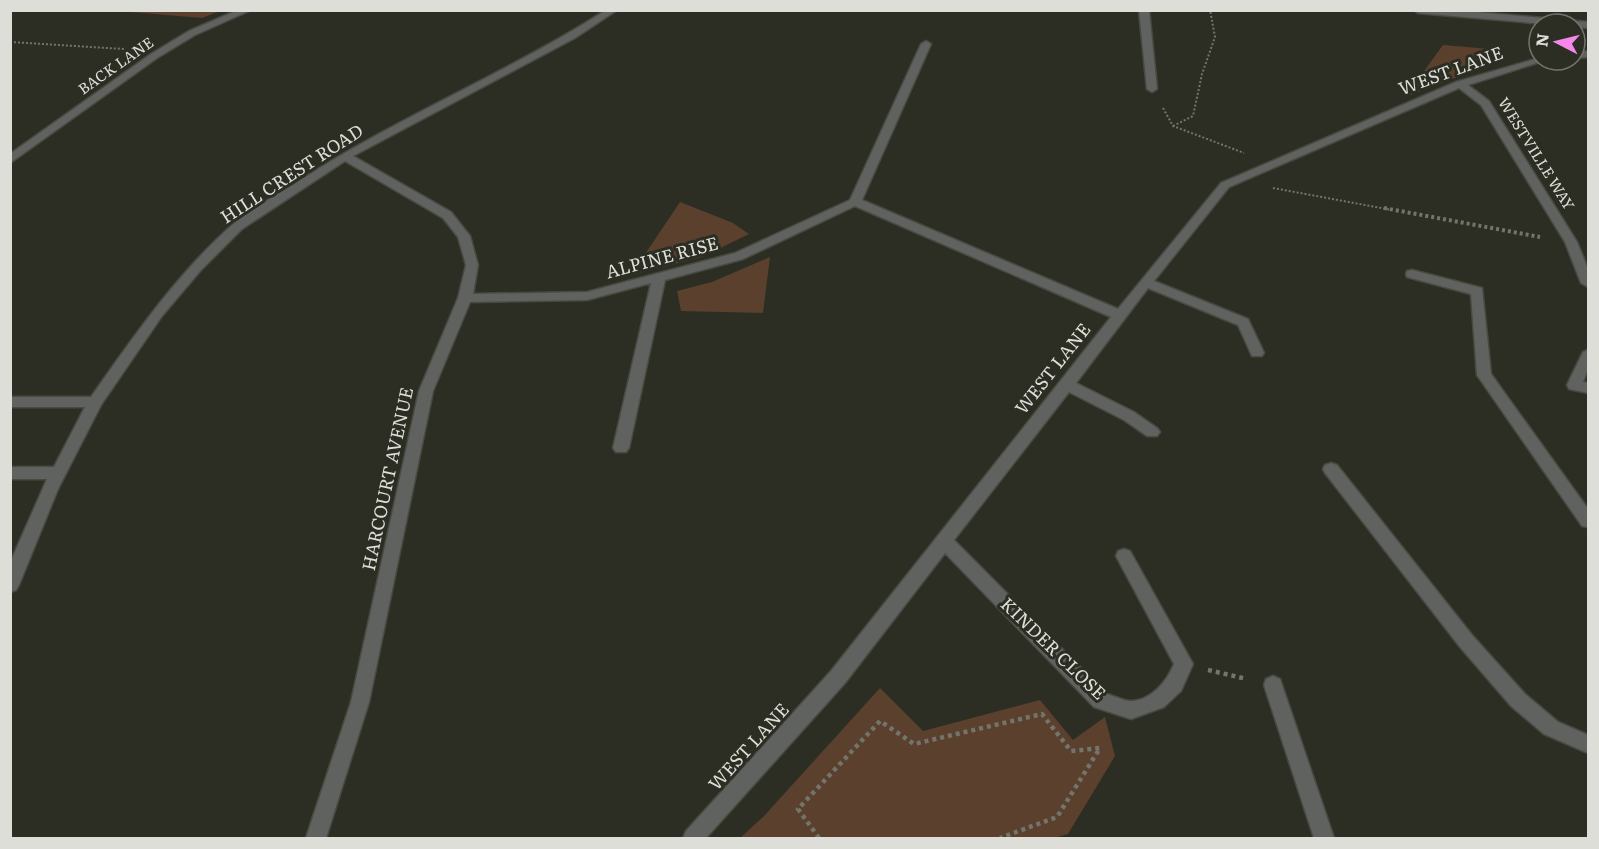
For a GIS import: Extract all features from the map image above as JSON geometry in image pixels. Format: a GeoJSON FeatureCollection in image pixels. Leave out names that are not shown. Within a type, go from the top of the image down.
{"type":"FeatureCollection","features":[{"type":"Feature","properties":{"kind":"street","name":"BACK LANE"},"geometry":{"type":"LineString","coordinates":[[10,160],[154,56],[192,33],[247,10]]}},
{"type":"Feature","properties":{"kind":"street","name":"HILL CREST ROAD"},"geometry":{"type":"LineString","coordinates":[[10,585],[58,473],[95,402],[157,313],[196,267],[238,226],[345,156],[572,36],[613,10]]}},
{"type":"Feature","properties":{"kind":"street"},"geometry":{"type":"LineString","coordinates":[[1144,10],[1152,89]]}},
{"type":"Feature","properties":{"kind":"street"},"geometry":{"type":"LineString","coordinates":[[1418,10],[1588,25]]}},
{"type":"Feature","properties":{"kind":"street"},"geometry":{"type":"LineString","coordinates":[[926,44],[855,202],[1119,315]]}},
{"type":"Feature","properties":{"kind":"street","name":"WEST LANE"},"geometry":{"type":"LineString","coordinates":[[693,838],[838,677],[1119,315],[1225,185],[1460,84],[1527,64]]}},
{"type":"Feature","properties":{"kind":"street","name":"WESTVILLE WAY"},"geometry":{"type":"LineString","coordinates":[[1460,84],[1485,103],[1571,242],[1588,283]]}},
{"type":"Feature","properties":{"kind":"street","name":"HARCOURT AVENUE"},"geometry":{"type":"LineString","coordinates":[[316,838],[360,702],[426,391],[465,298],[472,265],[464,236],[447,215],[345,156]]}},
{"type":"Feature","properties":{"kind":"street","name":"ALPINE RISE"},"geometry":{"type":"LineString","coordinates":[[465,298],[587,296],[739,256],[855,202]]}},
{"type":"Feature","properties":{"kind":"street"},"geometry":{"type":"LineString","coordinates":[[1571,242],[1588,245]]}},
{"type":"Feature","properties":{"kind":"street"},"geometry":{"type":"LineString","coordinates":[[1412,274],[1477,291],[1484,375],[1588,521]]}},
{"type":"Feature","properties":{"kind":"street"},"geometry":{"type":"LineString","coordinates":[[621,448],[659,278]]}},
{"type":"Feature","properties":{"kind":"street"},"geometry":{"type":"LineString","coordinates":[[1146,282],[1243,322],[1257,353]]}},
{"type":"Feature","properties":{"kind":"street"},"geometry":{"type":"LineString","coordinates":[[1581,387],[1588,355]]}},
{"type":"Feature","properties":{"kind":"street"},"geometry":{"type":"LineString","coordinates":[[1066,384],[1129,416],[1152,432]]}},
{"type":"Feature","properties":{"kind":"street"},"geometry":{"type":"LineString","coordinates":[[10,402],[95,402]]}},
{"type":"Feature","properties":{"kind":"street"},"geometry":{"type":"LineString","coordinates":[[1331,469],[1467,641],[1518,700],[1551,728],[1588,744]]}},
{"type":"Feature","properties":{"kind":"street"},"geometry":{"type":"LineString","coordinates":[[10,473],[58,473]]}},
{"type":"Feature","properties":{"kind":"street","name":"KINDER CLOSE"},"geometry":{"type":"LineString","coordinates":[[944,540],[1101,701],[1131,710],[1157,701],[1174,685],[1184,664]]}},
{"type":"Feature","properties":{"kind":"street"},"geometry":{"type":"LineString","coordinates":[[1124,556],[1184,664]]}},
{"type":"Feature","properties":{"kind":"street"},"geometry":{"type":"LineString","coordinates":[[1273,685],[1324,838]]}},
{"type":"Feature","properties":{"kind":"path"},"geometry":{"type":"LineString","coordinates":[[1173,126],[1193,116],[1202,74],[1215,38],[1210,10]]}},
{"type":"Feature","properties":{"kind":"path"},"geometry":{"type":"LineString","coordinates":[[10,42],[131,50],[154,56]]}},
{"type":"Feature","properties":{"kind":"path"},"geometry":{"type":"LineString","coordinates":[[1152,89],[1173,126],[1273,164]]}},
{"type":"Feature","properties":{"kind":"path"},"geometry":{"type":"LineString","coordinates":[[1233,181],[1571,242]]}},
{"type":"Feature","properties":{"kind":"path"},"geometry":{"type":"LineString","coordinates":[[1184,664],[1273,685]]}},
{"type":"Feature","properties":{"kind":"path"},"geometry":{"type":"LineString","coordinates":[[819,838],[798,809],[880,722],[914,744],[1042,714],[1071,751],[1100,748],[1058,817],[1000,838]]}},
{"type":"Feature","properties":{"kind":"shaded area"},"geometry":{"type":"Polygon","coordinates":[[[119,11],[220,11],[202,18],[119,11]]]}},
{"type":"Feature","properties":{"kind":"shaded area"},"geometry":{"type":"Polygon","coordinates":[[[1443,45],[1491,49],[1497,62],[1405,97],[1443,45]]]}},
{"type":"Feature","properties":{"kind":"shaded area"},"geometry":{"type":"Polygon","coordinates":[[[680,202],[733,223],[749,234],[702,257],[631,275],[680,202]]]}},
{"type":"Feature","properties":{"kind":"shaded area"},"geometry":{"type":"Polygon","coordinates":[[[770,257],[763,313],[681,311],[677,291],[712,282],[770,257]]]}},
{"type":"Feature","properties":{"kind":"shaded area"},"geometry":{"type":"Polygon","coordinates":[[[880,688],[923,731],[1040,700],[1073,740],[1105,717],[1115,756],[1068,834],[1054,838],[740,838],[764,816],[880,688]]]}}]}
